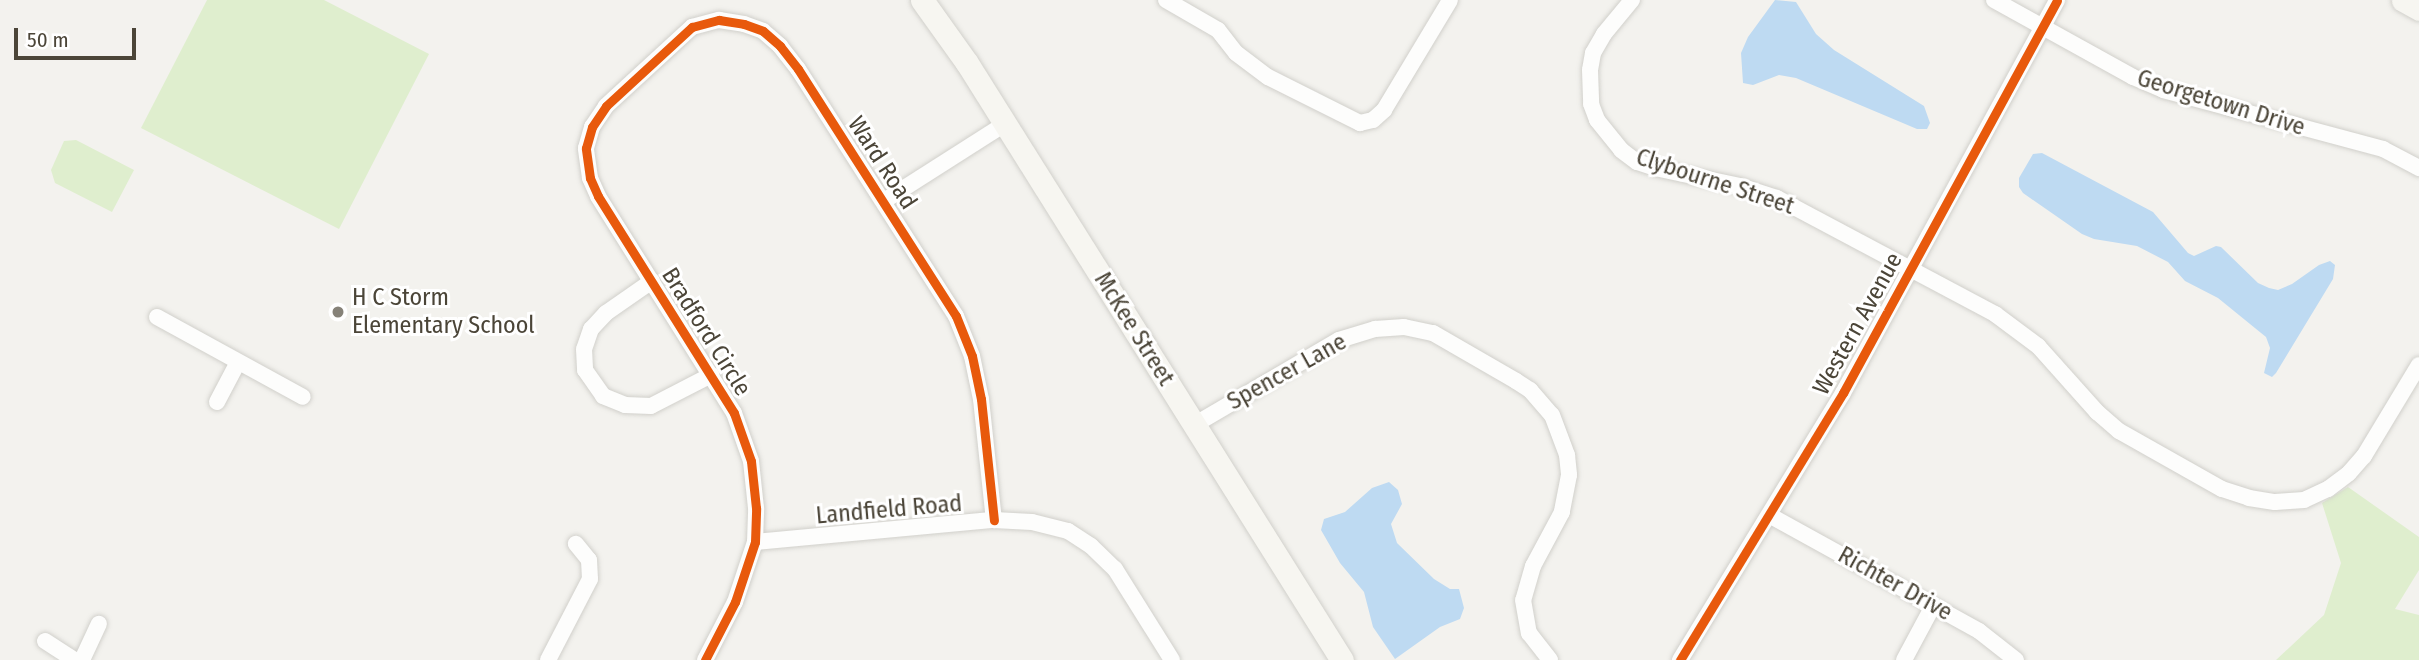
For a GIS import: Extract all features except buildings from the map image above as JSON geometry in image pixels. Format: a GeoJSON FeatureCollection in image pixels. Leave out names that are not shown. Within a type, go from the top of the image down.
{"type":"FeatureCollection","features":[{"type":"Feature","properties":{"kind":"street","name":"McKee Street"},"geometry":{"type":"LineString","coordinates":[[922,0],[1005,124],[1342,660]]}},
{"type":"Feature","properties":{"kind":"street"},"geometry":{"type":"LineString","coordinates":[[1166,0],[1217,30],[1236,53],[1268,77],[1360,123],[1373,120],[1384,110],[1450,0]]}},
{"type":"Feature","properties":{"kind":"street","name":"Clybourne Street"},"geometry":{"type":"LineString","coordinates":[[1632,0],[1604,34],[1593,53],[1589,87],[1597,120],[1607,136],[1637,162],[1741,186],[1777,198],[1911,268],[2017,328],[2097,412],[2144,447],[2222,489],[2249,498],[2275,502],[2304,499],[2328,489],[2349,473],[2364,456],[2419,365]]}},
{"type":"Feature","properties":{"kind":"street","name":"Georgetown Drive"},"geometry":{"type":"LineString","coordinates":[[1994,0],[2163,90],[2383,149],[2419,168]]}},
{"type":"Feature","properties":{"kind":"street","name":"Western Avenue"},"geometry":{"type":"LineString","coordinates":[[1680,660],[1843,393],[2056,0]]}},
{"type":"Feature","properties":{"kind":"street"},"geometry":{"type":"LineString","coordinates":[[2403,0],[2419,9]]}},
{"type":"Feature","properties":{"kind":"street","name":"Ward Road"},"geometry":{"type":"LineString","coordinates":[[600,114],[692,27],[719,20],[744,24],[763,31],[798,69],[956,316],[967,339],[981,398],[993,520]]}},
{"type":"Feature","properties":{"kind":"street","name":"Bradford Circle"},"geometry":{"type":"LineString","coordinates":[[600,114],[586,148],[590,178],[734,413],[751,461],[756,496],[755,542],[736,602],[705,660]]}},
{"type":"Feature","properties":{"kind":"street"},"geometry":{"type":"LineString","coordinates":[[884,201],[1005,124]]}},
{"type":"Feature","properties":{"kind":"street"},"geometry":{"type":"LineString","coordinates":[[652,281],[606,313],[591,329],[584,349],[585,370],[603,396],[625,405],[651,406],[711,375]]}},
{"type":"Feature","properties":{"kind":"street"},"geometry":{"type":"LineString","coordinates":[[157,317],[303,397]]}},
{"type":"Feature","properties":{"kind":"street","name":"Spencer Lane"},"geometry":{"type":"LineString","coordinates":[[1194,425],[1339,340],[1375,329],[1404,327],[1433,333],[1516,380],[1530,390],[1552,415],[1567,455],[1567,495],[1562,512],[1533,566],[1523,600],[1529,633],[1550,660]]}},
{"type":"Feature","properties":{"kind":"street"},"geometry":{"type":"LineString","coordinates":[[217,402],[238,362]]}},
{"type":"Feature","properties":{"kind":"street","name":"Richter Drive"},"geometry":{"type":"LineString","coordinates":[[1769,514],[1979,631],[2016,660]]}},
{"type":"Feature","properties":{"kind":"street","name":"Landfield Road"},"geometry":{"type":"LineString","coordinates":[[755,542],[993,520],[1032,522],[1068,531],[1091,545],[1115,569],[1172,660]]}},
{"type":"Feature","properties":{"kind":"street"},"geometry":{"type":"LineString","coordinates":[[548,660],[590,579],[589,560],[576,544]]}},
{"type":"Feature","properties":{"kind":"street"},"geometry":{"type":"LineString","coordinates":[[1904,660],[1933,606]]}},
{"type":"Feature","properties":{"kind":"street"},"geometry":{"type":"LineString","coordinates":[[82,660],[99,624]]}},
{"type":"Feature","properties":{"kind":"street"},"geometry":{"type":"LineString","coordinates":[[45,641],[74,660]]}},
{"type":"Feature","properties":{"kind":"green space"},"geometry":{"type":"Polygon","coordinates":[[[207,0],[324,0],[429,54],[339,229],[141,128],[207,0]]]}},
{"type":"Feature","properties":{"kind":"green space"},"geometry":{"type":"Polygon","coordinates":[[[76,140],[134,170],[112,212],[55,183],[51,170],[64,141],[76,140]]]}},
{"type":"Feature","properties":{"kind":"green space"},"geometry":{"type":"Polygon","coordinates":[[[2348,487],[2419,537],[2419,570],[2395,609],[2419,615],[2419,660],[2276,660],[2324,615],[2341,563],[2322,503],[2348,487]]]}},
{"type":"Feature","properties":{"kind":"water"},"geometry":{"type":"Polygon","coordinates":[[[1775,0],[1796,2],[1816,34],[1834,50],[1924,106],[1930,123],[1927,129],[1917,129],[1796,78],[1779,75],[1753,85],[1743,83],[1741,53],[1748,37],[1775,0]]]}},
{"type":"Feature","properties":{"kind":"water"},"geometry":{"type":"Polygon","coordinates":[[[2042,153],[2153,212],[2188,253],[2194,256],[2216,246],[2221,247],[2258,283],[2269,288],[2278,290],[2292,284],[2319,265],[2330,261],[2335,265],[2333,279],[2276,373],[2272,377],[2264,373],[2270,348],[2266,337],[2218,298],[2185,281],[2168,262],[2137,246],[2094,239],[2082,234],[2023,193],[2019,187],[2019,178],[2033,154],[2042,153]]]}},
{"type":"Feature","properties":{"kind":"water"},"geometry":{"type":"Polygon","coordinates":[[[1389,482],[1398,490],[1402,504],[1391,524],[1397,543],[1434,579],[1450,589],[1459,589],[1464,608],[1460,619],[1440,627],[1395,659],[1373,627],[1364,592],[1340,563],[1321,530],[1324,519],[1345,512],[1372,488],[1389,482]]]}},
{"type":"Feature","properties":{"kind":"cycle path"},"geometry":{"type":"LineString","coordinates":[[1680,660],[1843,393],[2057,0]]}},
{"type":"Feature","properties":{"kind":"cycle path"},"geometry":{"type":"LineString","coordinates":[[705,660],[735,602],[755,542],[756,508],[751,461],[734,413],[598,196],[590,178],[586,148],[592,127],[606,106],[692,27],[719,20],[744,24],[763,31],[780,46],[798,69],[956,316],[972,356],[981,399],[994,520]]}},
{"type":"Feature","properties":{"kind":"place","name":"H C Storm Elementary School"},"geometry":{"type":"Point","coordinates":[338,312]}}]}
